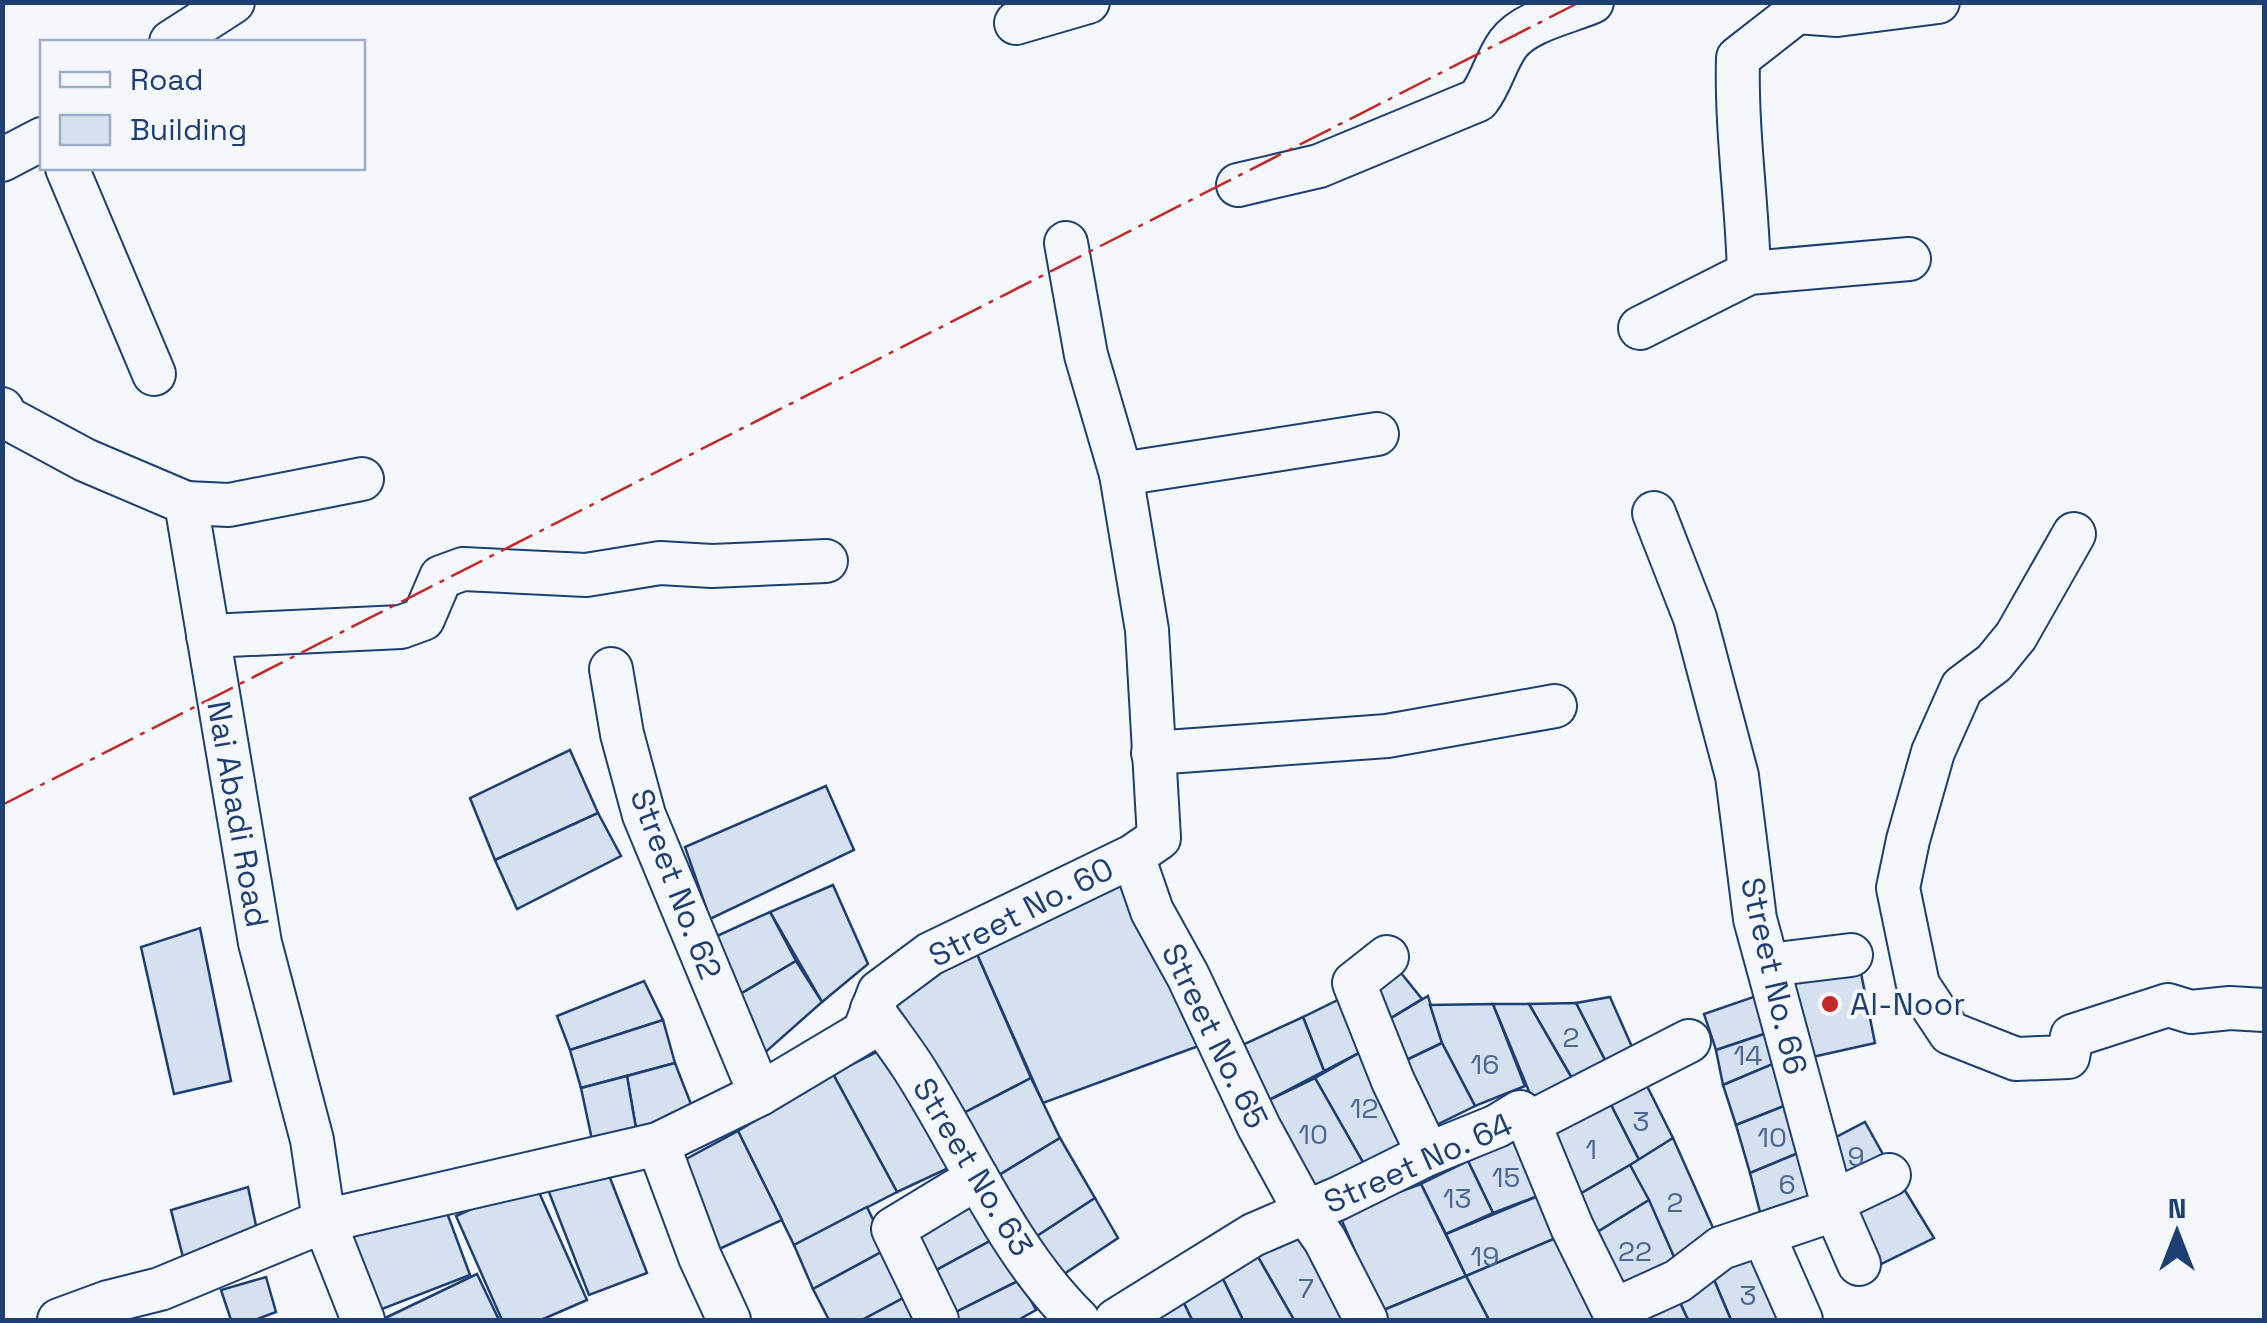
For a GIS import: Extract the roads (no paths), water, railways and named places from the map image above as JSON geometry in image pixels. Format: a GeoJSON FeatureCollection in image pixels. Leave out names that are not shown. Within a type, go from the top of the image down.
{"type":"FeatureCollection","features":[{"type":"Feature","properties":{"kind":"street"},"geometry":{"type":"LineString","coordinates":[[175,40],[233,2]]}},
{"type":"Feature","properties":{"kind":"street"},"geometry":{"type":"LineString","coordinates":[[1016,23],[1088,2]]}},
{"type":"Feature","properties":{"kind":"street"},"geometry":{"type":"LineString","coordinates":[[1238,184],[1320,166],[1478,100],[1491,83],[1498,60],[1510,41],[1525,29],[1592,2]]}},
{"type":"Feature","properties":{"kind":"street"},"geometry":{"type":"LineString","coordinates":[[1749,273],[1747,199],[1736,112],[1738,58],[1796,7],[1837,15],[1938,2]]}},
{"type":"Feature","properties":{"kind":"street"},"geometry":{"type":"LineString","coordinates":[[2,160],[40,140]]}},
{"type":"Feature","properties":{"kind":"street"},"geometry":{"type":"LineString","coordinates":[[68,170],[154,374]]}},
{"type":"Feature","properties":{"kind":"street","name":"Street No. 60"},"geometry":{"type":"LineString","coordinates":[[59,1320],[160,1289],[324,1221],[658,1144],[760,1094],[864,1032],[879,992],[930,954],[1133,856],[1159,838],[1147,630],[1120,474],[1086,354],[1066,244]]}},
{"type":"Feature","properties":{"kind":"street"},"geometry":{"type":"LineString","coordinates":[[1640,328],[1749,273],[1908,259]]}},
{"type":"Feature","properties":{"kind":"street"},"geometry":{"type":"LineString","coordinates":[[2,409],[7,418],[85,460],[186,503],[229,505],[362,478]]}},
{"type":"Feature","properties":{"kind":"street"},"geometry":{"type":"LineString","coordinates":[[1120,474],[1378,434]]}},
{"type":"Feature","properties":{"kind":"street","name":"Nai Abadi Road"},"geometry":{"type":"LineString","coordinates":[[186,503],[260,943],[312,1140],[324,1221],[363,1320]]}},
{"type":"Feature","properties":{"kind":"street","name":"Street No. 66"},"geometry":{"type":"LineString","coordinates":[[1654,513],[1695,618],[1737,776],[1755,919],[1832,1202],[1859,1264]]}},
{"type":"Feature","properties":{"kind":"street"},"geometry":{"type":"LineString","coordinates":[[2074,534],[2016,636],[1994,663],[1962,686],[1933,752],[1898,888],[1918,985],[1950,1033],[2016,1058],[2068,1057],[2072,1036],[2168,1005],[2191,1012],[2264,1010]]}},
{"type":"Feature","properties":{"kind":"street"},"geometry":{"type":"LineString","coordinates":[[208,636],[401,627],[423,619],[441,577],[463,569],[586,575],[660,562],[712,566],[826,562]]}},
{"type":"Feature","properties":{"kind":"street","name":"Street No. 62"},"geometry":{"type":"LineString","coordinates":[[611,670],[622,734],[644,815],[760,1094]]}},
{"type":"Feature","properties":{"kind":"street"},"geometry":{"type":"LineString","coordinates":[[1153,753],[1387,736],[1555,706]]}},
{"type":"Feature","properties":{"kind":"street","name":"Street No. 65"},"geometry":{"type":"LineString","coordinates":[[1133,856],[1152,910],[1188,976],[1259,1127],[1366,1320]]}},
{"type":"Feature","properties":{"kind":"street"},"geometry":{"type":"LineString","coordinates":[[1768,965],[1850,955]]}},
{"type":"Feature","properties":{"kind":"street"},"geometry":{"type":"LineString","coordinates":[[1387,957],[1354,983],[1393,1081],[1428,1154]]}},
{"type":"Feature","properties":{"kind":"street","name":"Street No. 63"},"geometry":{"type":"LineString","coordinates":[[872,1010],[912,1066],[977,1178],[1052,1294],[1078,1320]]}},
{"type":"Feature","properties":{"kind":"street"},"geometry":{"type":"LineString","coordinates":[[1529,1123],[1688,1041]]}},
{"type":"Feature","properties":{"kind":"street","name":"Street No. 64"},"geometry":{"type":"LineString","coordinates":[[1116,1320],[1253,1235],[1497,1126],[1520,1112],[1529,1123],[1572,1227],[1616,1315]]}},
{"type":"Feature","properties":{"kind":"street"},"geometry":{"type":"LineString","coordinates":[[658,1144],[728,1320]]}},
{"type":"Feature","properties":{"kind":"street"},"geometry":{"type":"LineString","coordinates":[[1616,1315],[1678,1281],[1722,1248],[1822,1214],[1832,1202],[1888,1174]]}},
{"type":"Feature","properties":{"kind":"street"},"geometry":{"type":"LineString","coordinates":[[936,1320],[893,1228],[977,1178]]}},
{"type":"Feature","properties":{"kind":"street"},"geometry":{"type":"LineString","coordinates":[[1763,1234],[1801,1320]]}},
{"type":"Feature","properties":{"kind":"place","name":"Al-Noor"},"geometry":{"type":"Point","coordinates":[1830,1004]}}]}
